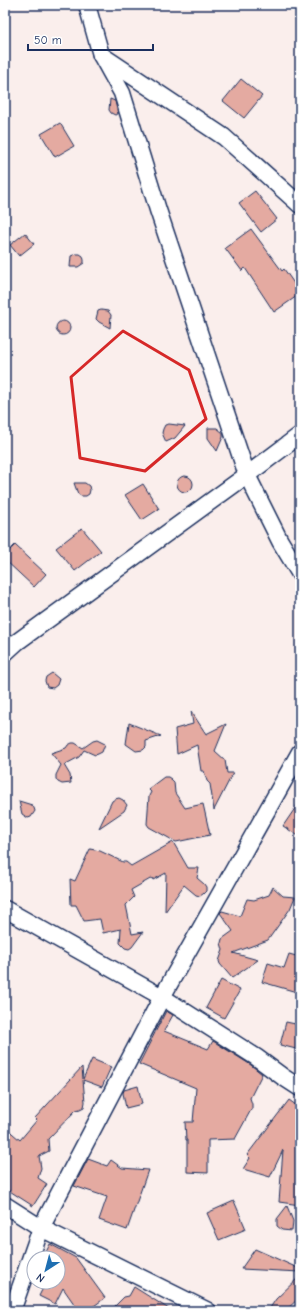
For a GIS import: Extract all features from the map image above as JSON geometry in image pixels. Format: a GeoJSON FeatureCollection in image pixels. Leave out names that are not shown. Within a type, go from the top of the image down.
{"type":"FeatureCollection","features":[{"type":"Feature","properties":{"kind":"street"},"geometry":{"type":"LineString","coordinates":[[86,5],[101,55],[122,93],[158,210],[247,475],[280,541],[300,574]]}},
{"type":"Feature","properties":{"kind":"street"},"geometry":{"type":"LineString","coordinates":[[101,55],[224,137],[300,205]]}},
{"type":"Feature","properties":{"kind":"street"},"geometry":{"type":"LineString","coordinates":[[5,652],[300,435]]}},
{"type":"Feature","properties":{"kind":"street"},"geometry":{"type":"LineString","coordinates":[[12,1311],[42,1228],[162,997],[300,752]]}},
{"type":"Feature","properties":{"kind":"street"},"geometry":{"type":"LineString","coordinates":[[5,909],[162,997],[256,1057],[300,1088]]}},
{"type":"Feature","properties":{"kind":"street"},"geometry":{"type":"LineString","coordinates":[[5,1205],[42,1228],[208,1311]]}},
{"type":"Feature","properties":{"kind":"highlighted area"},"geometry":{"type":"Polygon","coordinates":[[[123,331],[189,370],[206,419],[145,471],[80,458],[71,377],[123,331]]]}},
{"type":"Feature","properties":{"kind":"building"},"geometry":{"type":"Polygon","coordinates":[[[241,79],[262,96],[244,118],[223,101],[241,79]]]}},
{"type":"Feature","properties":{"kind":"building"},"geometry":{"type":"Polygon","coordinates":[[[110,99],[115,101],[118,114],[115,115],[109,110],[110,99]]]}},
{"type":"Feature","properties":{"kind":"building"},"geometry":{"type":"Polygon","coordinates":[[[60,123],[74,146],[55,157],[41,134],[60,123]]]}},
{"type":"Feature","properties":{"kind":"building"},"geometry":{"type":"Polygon","coordinates":[[[255,191],[277,219],[261,232],[239,203],[255,191]]]}},
{"type":"Feature","properties":{"kind":"building"},"geometry":{"type":"Polygon","coordinates":[[[251,229],[282,271],[284,269],[300,292],[300,294],[274,312],[245,268],[242,271],[225,248],[251,229]]]}},
{"type":"Feature","properties":{"kind":"building"},"geometry":{"type":"Polygon","coordinates":[[[25,233],[34,244],[19,256],[10,245],[25,233]]]}},
{"type":"Feature","properties":{"kind":"building"},"geometry":{"type":"Polygon","coordinates":[[[76,254],[83,256],[84,263],[78,267],[70,267],[71,256],[76,254]]]}},
{"type":"Feature","properties":{"kind":"building"},"geometry":{"type":"Polygon","coordinates":[[[98,311],[108,311],[111,315],[110,328],[96,319],[98,311]]]}},
{"type":"Feature","properties":{"kind":"building"},"geometry":{"type":"Polygon","coordinates":[[[60,321],[66,321],[70,325],[70,331],[66,335],[60,335],[56,331],[56,325],[60,321]]]}},
{"type":"Feature","properties":{"kind":"building"},"geometry":{"type":"Polygon","coordinates":[[[165,425],[185,426],[175,438],[166,442],[162,433],[165,425]]]}},
{"type":"Feature","properties":{"kind":"building"},"geometry":{"type":"Polygon","coordinates":[[[208,428],[217,428],[223,433],[223,437],[217,451],[208,438],[208,428]]]}},
{"type":"Feature","properties":{"kind":"building"},"geometry":{"type":"Polygon","coordinates":[[[185,476],[191,478],[193,484],[191,490],[185,492],[179,490],[177,484],[179,478],[185,476]]]}},
{"type":"Feature","properties":{"kind":"building"},"geometry":{"type":"Polygon","coordinates":[[[74,483],[85,483],[89,486],[89,494],[86,496],[81,496],[78,494],[74,483]]]}},
{"type":"Feature","properties":{"kind":"building"},"geometry":{"type":"Polygon","coordinates":[[[143,484],[159,509],[142,520],[125,495],[143,484]]]}},
{"type":"Feature","properties":{"kind":"building"},"geometry":{"type":"Polygon","coordinates":[[[82,528],[101,551],[75,571],[56,548],[82,528]]]}},
{"type":"Feature","properties":{"kind":"building"},"geometry":{"type":"Polygon","coordinates":[[[15,545],[46,574],[34,587],[5,560],[5,555],[15,545]]]}},
{"type":"Feature","properties":{"kind":"building"},"geometry":{"type":"Polygon","coordinates":[[[52,673],[59,679],[57,685],[53,688],[47,687],[45,681],[46,677],[52,673]]]}},
{"type":"Feature","properties":{"kind":"building"},"geometry":{"type":"Polygon","coordinates":[[[191,711],[206,734],[226,724],[215,751],[225,760],[227,773],[233,773],[214,810],[210,784],[207,781],[204,771],[201,771],[197,745],[177,754],[175,729],[193,724],[191,711]]]}},
{"type":"Feature","properties":{"kind":"building"},"geometry":{"type":"Polygon","coordinates":[[[129,723],[161,736],[146,741],[146,747],[143,750],[136,751],[126,744],[129,723]]]}},
{"type":"Feature","properties":{"kind":"building"},"geometry":{"type":"Polygon","coordinates":[[[97,740],[105,744],[102,752],[95,755],[84,750],[79,757],[64,765],[70,775],[71,783],[62,784],[58,782],[56,775],[61,765],[51,753],[66,748],[72,743],[75,743],[83,748],[97,740]]]}},
{"type":"Feature","properties":{"kind":"building"},"geometry":{"type":"Polygon","coordinates":[[[164,777],[168,777],[174,782],[175,793],[185,808],[203,804],[210,835],[176,842],[149,827],[147,824],[149,796],[151,792],[148,789],[164,777]]]}},
{"type":"Feature","properties":{"kind":"building"},"geometry":{"type":"Polygon","coordinates":[[[119,798],[127,805],[124,811],[99,828],[112,801],[119,798]]]}},
{"type":"Feature","properties":{"kind":"building"},"geometry":{"type":"Polygon","coordinates":[[[19,801],[32,805],[35,811],[31,817],[28,818],[22,814],[19,801]]]}},
{"type":"Feature","properties":{"kind":"building"},"geometry":{"type":"Polygon","coordinates":[[[300,801],[300,837],[283,826],[300,801]]]}},
{"type":"Feature","properties":{"kind":"building"},"geometry":{"type":"Polygon","coordinates":[[[173,842],[188,868],[199,868],[197,878],[204,884],[206,891],[200,896],[196,895],[184,885],[165,912],[166,873],[153,880],[152,878],[131,890],[134,897],[126,905],[132,934],[143,932],[129,949],[125,948],[120,943],[121,929],[103,933],[100,919],[84,921],[76,905],[71,905],[70,879],[75,881],[90,849],[100,851],[126,862],[131,866],[173,842]]]}},
{"type":"Feature","properties":{"kind":"building"},"geometry":{"type":"Polygon","coordinates":[[[273,887],[283,896],[295,897],[290,909],[268,940],[233,953],[258,960],[232,978],[219,961],[223,950],[221,943],[222,939],[233,931],[220,913],[222,911],[240,916],[247,899],[254,900],[269,895],[273,887]]]}},
{"type":"Feature","properties":{"kind":"building"},"geometry":{"type":"Polygon","coordinates":[[[289,954],[300,957],[300,993],[262,982],[268,963],[284,968],[289,954]]]}},
{"type":"Feature","properties":{"kind":"building"},"geometry":{"type":"Polygon","coordinates":[[[221,980],[240,990],[224,1018],[206,1008],[221,980]]]}},
{"type":"Feature","properties":{"kind":"building"},"geometry":{"type":"Polygon","coordinates":[[[166,1011],[173,1015],[164,1031],[208,1049],[213,1041],[251,1065],[262,1074],[250,1098],[252,1108],[235,1139],[208,1140],[208,1173],[187,1172],[187,1140],[185,1122],[193,1122],[196,1088],[139,1064],[166,1011]]]}},
{"type":"Feature","properties":{"kind":"building"},"geometry":{"type":"Polygon","coordinates":[[[286,1022],[300,1025],[300,1050],[280,1045],[286,1022]]]}},
{"type":"Feature","properties":{"kind":"building"},"geometry":{"type":"Polygon","coordinates":[[[92,1059],[111,1067],[102,1087],[83,1080],[84,1107],[76,1110],[48,1139],[49,1151],[39,1156],[41,1168],[38,1178],[47,1184],[33,1206],[5,1188],[5,1127],[20,1140],[37,1120],[35,1118],[82,1067],[83,1079],[92,1059]]]}},
{"type":"Feature","properties":{"kind":"building"},"geometry":{"type":"Polygon","coordinates":[[[138,1086],[142,1104],[126,1108],[123,1093],[124,1090],[138,1086]]]}},
{"type":"Feature","properties":{"kind":"building"},"geometry":{"type":"Polygon","coordinates":[[[289,1100],[300,1108],[300,1205],[279,1202],[283,1150],[270,1177],[243,1169],[250,1158],[247,1155],[289,1100]]]}},
{"type":"Feature","properties":{"kind":"building"},"geometry":{"type":"Polygon","coordinates":[[[88,1159],[107,1166],[111,1160],[122,1168],[148,1170],[127,1230],[99,1220],[107,1197],[74,1186],[88,1159]]]}},
{"type":"Feature","properties":{"kind":"building"},"geometry":{"type":"Polygon","coordinates":[[[234,1201],[246,1229],[219,1240],[207,1213],[234,1201]]]}},
{"type":"Feature","properties":{"kind":"building"},"geometry":{"type":"Polygon","coordinates":[[[287,1206],[293,1221],[292,1231],[282,1230],[277,1226],[277,1219],[287,1206]]]}},
{"type":"Feature","properties":{"kind":"building"},"geometry":{"type":"Polygon","coordinates":[[[50,1244],[61,1250],[47,1250],[50,1244]]]}},
{"type":"Feature","properties":{"kind":"building"},"geometry":{"type":"Polygon","coordinates":[[[255,1249],[300,1269],[300,1272],[241,1269],[255,1249]]]}},
{"type":"Feature","properties":{"kind":"building"},"geometry":{"type":"Polygon","coordinates":[[[66,1253],[76,1258],[105,1298],[87,1311],[79,1311],[64,1290],[66,1290],[66,1253]]]}},
{"type":"Feature","properties":{"kind":"building"},"geometry":{"type":"Polygon","coordinates":[[[300,1276],[300,1297],[285,1311],[268,1311],[276,1299],[300,1276]]]}},
{"type":"Feature","properties":{"kind":"building"},"geometry":{"type":"Polygon","coordinates":[[[134,1287],[172,1311],[110,1311],[124,1297],[129,1296],[134,1287]]]}},
{"type":"Feature","properties":{"kind":"building"},"geometry":{"type":"Polygon","coordinates":[[[42,1290],[62,1290],[55,1304],[39,1296],[42,1290]]]}}]}
